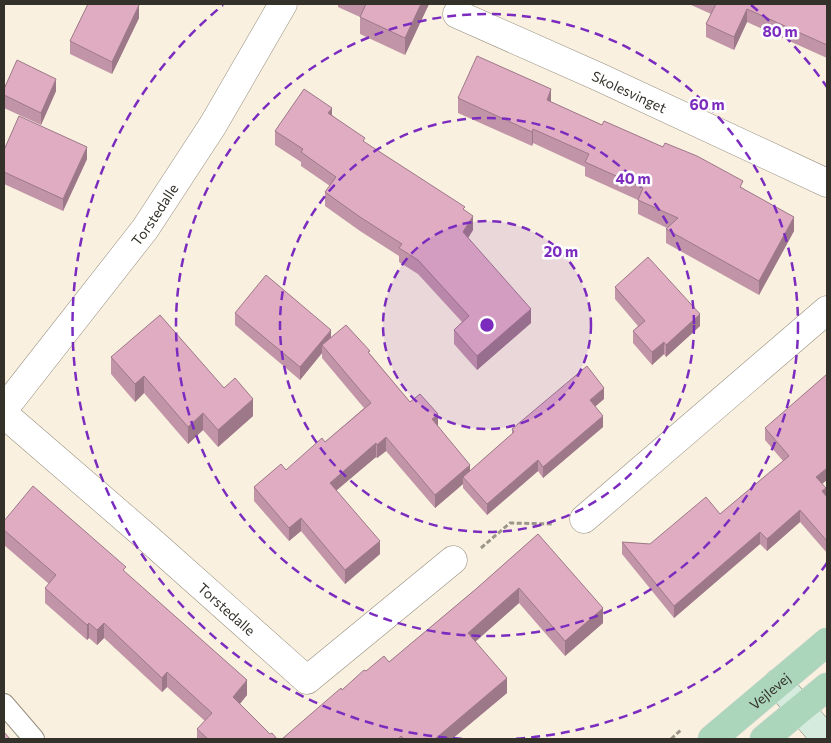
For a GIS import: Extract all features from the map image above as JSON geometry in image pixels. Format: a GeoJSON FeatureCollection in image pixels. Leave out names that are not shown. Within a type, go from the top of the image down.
{"type":"FeatureCollection","features":[{"type":"Feature","properties":{"kind":"main road","name":"Vejlevej"},"geometry":{"type":"LineString","coordinates":[[712,739],[827,642]]}},
{"type":"Feature","properties":{"kind":"main road"},"geometry":{"type":"LineString","coordinates":[[764,739],[827,687]]}},
{"type":"Feature","properties":{"kind":"street","name":"Torstedalle"},"geometry":{"type":"LineString","coordinates":[[4,409],[145,229],[213,125],[283,4]]}},
{"type":"Feature","properties":{"kind":"street","name":"Skolesvinget"},"geometry":{"type":"LineString","coordinates":[[458,14],[827,183]]}},
{"type":"Feature","properties":{"kind":"street"},"geometry":{"type":"LineString","coordinates":[[584,519],[827,310]]}},
{"type":"Feature","properties":{"kind":"street","name":"Torstedalle"},"geometry":{"type":"LineString","coordinates":[[4,414],[151,541],[307,680],[453,560]]}},
{"type":"Feature","properties":{"kind":"street"},"geometry":{"type":"LineString","coordinates":[[778,683],[826,739]]}},
{"type":"Feature","properties":{"kind":"lane"},"geometry":{"type":"LineString","coordinates":[[4,704],[34,739]]}},
{"type":"Feature","properties":{"kind":"path"},"geometry":{"type":"LineString","coordinates":[[453,560],[474,553],[510,523],[560,524],[584,519]]}},
{"type":"Feature","properties":{"kind":"building"},"geometry":{"type":"Polygon","coordinates":[[[88,4],[139,5],[112,62],[70,41],[88,4]]]}},
{"type":"Feature","properties":{"kind":"building"},"geometry":{"type":"Polygon","coordinates":[[[366,4],[421,4],[405,38],[360,17],[366,4]]]}},
{"type":"Feature","properties":{"kind":"building"},"geometry":{"type":"Polygon","coordinates":[[[716,4],[827,4],[827,45],[747,9],[734,37],[706,24],[716,4]]]}},
{"type":"Feature","properties":{"kind":"building"},"geometry":{"type":"Polygon","coordinates":[[[477,56],[551,89],[547,100],[602,125],[604,121],[663,147],[665,143],[697,156],[743,181],[740,187],[794,217],[759,281],[666,229],[678,218],[638,200],[643,188],[585,162],[589,154],[533,129],[532,132],[458,98],[477,56]]]}},
{"type":"Feature","properties":{"kind":"building"},"geometry":{"type":"Polygon","coordinates":[[[17,60],[56,79],[41,113],[4,95],[4,89],[17,60]]]}},
{"type":"Feature","properties":{"kind":"building"},"geometry":{"type":"Polygon","coordinates":[[[304,89],[332,108],[328,113],[365,138],[363,141],[465,207],[463,209],[473,216],[463,232],[531,309],[477,356],[454,330],[469,316],[418,260],[399,248],[402,244],[325,192],[336,177],[301,152],[303,149],[275,131],[304,89]]]}},
{"type":"Feature","properties":{"kind":"building"},"geometry":{"type":"Polygon","coordinates":[[[19,116],[87,147],[63,199],[4,172],[4,150],[19,116]]]}},
{"type":"Feature","properties":{"kind":"building"},"geometry":{"type":"Polygon","coordinates":[[[648,257],[700,314],[666,345],[664,342],[652,352],[633,331],[645,321],[615,287],[648,257]]]}},
{"type":"Feature","properties":{"kind":"building"},"geometry":{"type":"Polygon","coordinates":[[[266,275],[331,330],[300,367],[235,313],[266,275]]]}},
{"type":"Feature","properties":{"kind":"building"},"geometry":{"type":"Polygon","coordinates":[[[160,315],[224,388],[235,378],[253,399],[218,430],[203,413],[188,427],[144,376],[135,384],[111,357],[160,315]]]}},
{"type":"Feature","properties":{"kind":"building"},"geometry":{"type":"Polygon","coordinates":[[[346,325],[370,351],[368,352],[410,402],[420,394],[438,414],[432,419],[470,465],[435,495],[386,437],[377,445],[376,443],[330,483],[380,541],[345,570],[301,518],[289,528],[254,487],[281,464],[286,470],[322,438],[325,442],[371,403],[322,345],[346,325]]]}},
{"type":"Feature","properties":{"kind":"building"},"geometry":{"type":"Polygon","coordinates":[[[587,366],[604,388],[590,400],[603,416],[543,467],[538,460],[487,504],[463,477],[514,432],[512,429],[587,366]]]}},
{"type":"Feature","properties":{"kind":"building"},"geometry":{"type":"Polygon","coordinates":[[[827,374],[827,468],[816,477],[826,488],[822,491],[827,497],[827,541],[800,510],[767,539],[760,532],[674,606],[622,542],[650,544],[706,497],[720,514],[789,456],[765,428],[827,374]]]}},
{"type":"Feature","properties":{"kind":"building"},"geometry":{"type":"Polygon","coordinates":[[[33,486],[126,567],[123,570],[247,680],[233,697],[277,739],[208,739],[197,729],[212,713],[167,672],[162,678],[104,623],[97,630],[89,623],[87,625],[45,588],[56,575],[4,530],[4,521],[33,486]]]}},
{"type":"Feature","properties":{"kind":"building"},"geometry":{"type":"Polygon","coordinates":[[[538,534],[603,608],[565,641],[519,588],[468,633],[507,678],[435,739],[404,739],[401,736],[398,739],[282,739],[364,670],[366,671],[384,656],[389,662],[538,534]]]}},
{"type":"Feature","properties":{"kind":"building"},"geometry":{"type":"Polygon","coordinates":[[[4,732],[10,739],[4,739],[4,732]]]}}]}
